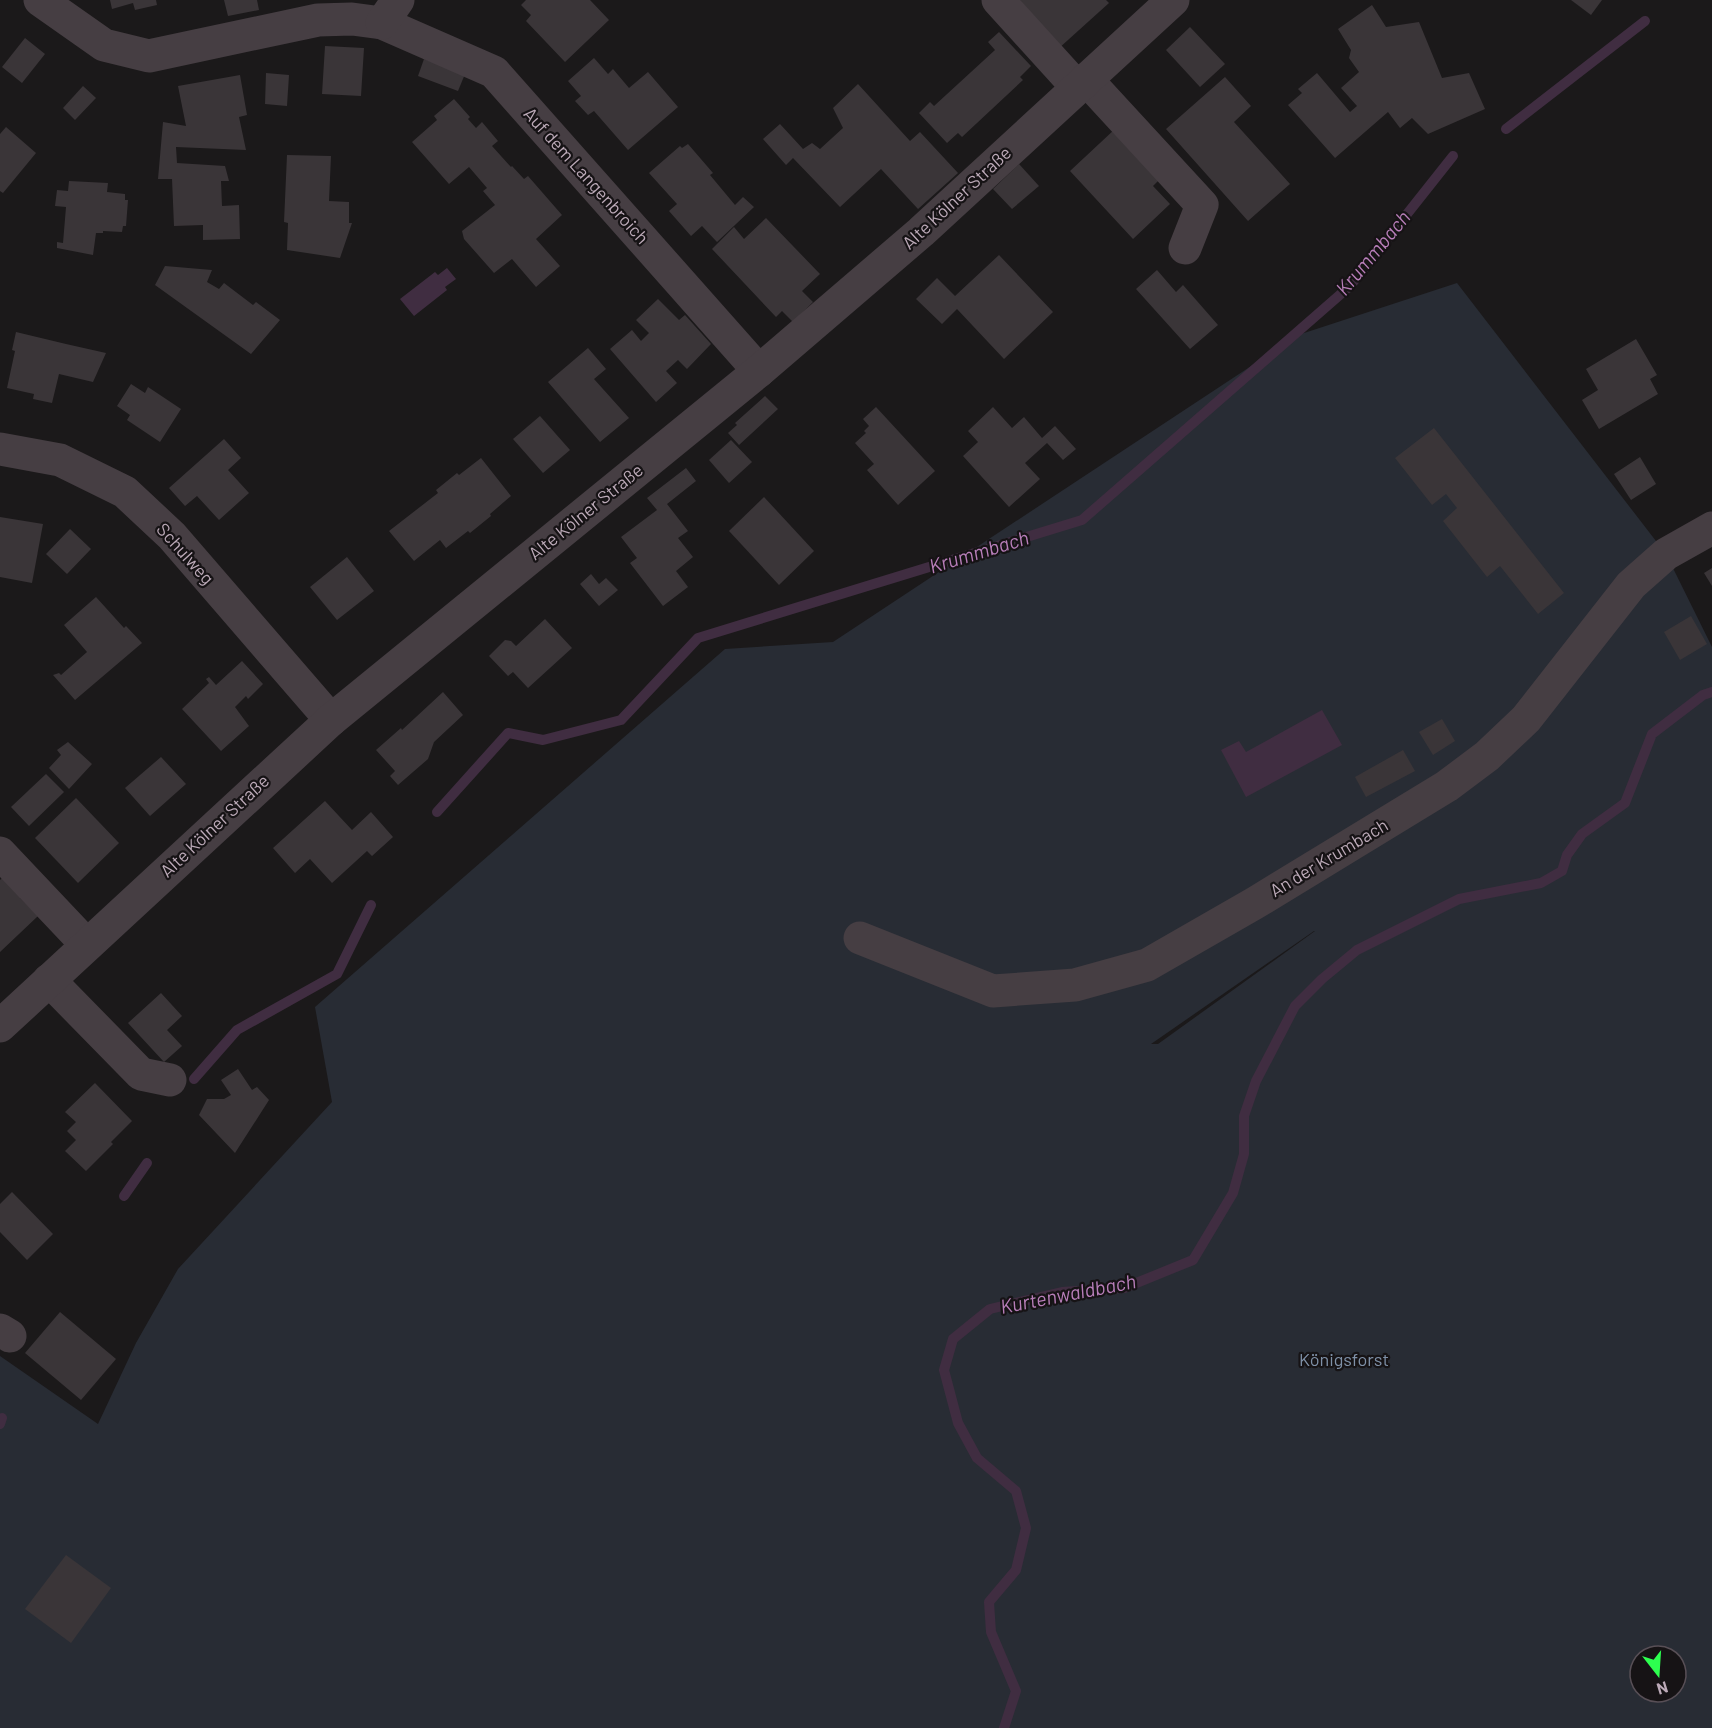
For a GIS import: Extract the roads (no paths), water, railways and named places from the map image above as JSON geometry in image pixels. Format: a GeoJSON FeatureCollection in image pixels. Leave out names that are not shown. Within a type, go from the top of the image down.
{"type":"FeatureCollection","features":[{"type":"Feature","properties":{"kind":"street","name":"Auf dem Langenbroich"},"geometry":{"type":"LineString","coordinates":[[40,0],[104,45],[149,56],[318,20],[352,19],[390,12],[494,72],[759,371]]}},
{"type":"Feature","properties":{"kind":"street"},"geometry":{"type":"LineString","coordinates":[[998,0],[1202,205],[1185,249]]}},
{"type":"Feature","properties":{"kind":"street","name":"Alte Kölner Straße"},"geometry":{"type":"LineString","coordinates":[[0,1026],[331,720],[759,371],[921,232],[1173,0]]}},
{"type":"Feature","properties":{"kind":"street","name":"Schulweg"},"geometry":{"type":"LineString","coordinates":[[0,449],[60,460],[125,492],[172,536],[331,720]]}},
{"type":"Feature","properties":{"kind":"street","name":"An der Krumbach"},"geometry":{"type":"LineString","coordinates":[[860,938],[993,991],[1075,985],[1147,965],[1255,903],[1447,786],[1487,756],[1526,719],[1631,585],[1666,554],[1712,528]]}},
{"type":"Feature","properties":{"kind":"street"},"geometry":{"type":"LineString","coordinates":[[0,853],[87,945]]}},
{"type":"Feature","properties":{"kind":"street"},"geometry":{"type":"LineString","coordinates":[[49,980],[141,1074],[170,1080]]}},
{"type":"Feature","properties":{"kind":"waterway","name":"Krummbach"},"geometry":{"type":"LineString","coordinates":[[1506,129],[1645,21]]}},
{"type":"Feature","properties":{"kind":"waterway","name":"Krummbach"},"geometry":{"type":"LineString","coordinates":[[437,812],[508,733],[543,740],[621,720],[698,638],[1082,520],[1350,286],[1453,156]]}},
{"type":"Feature","properties":{"kind":"waterway","name":"Kurtenwaldbach"},"geometry":{"type":"LineString","coordinates":[[1004,1728],[1016,1691],[991,1632],[989,1602],[1016,1570],[1026,1528],[1016,1491],[977,1458],[958,1423],[944,1370],[953,1339],[990,1309],[1062,1292],[1124,1288],[1193,1260],[1233,1193],[1244,1154],[1244,1116],[1256,1081],[1295,1006],[1322,979],[1357,950],[1459,899],[1541,883],[1562,871],[1567,855],[1582,834],[1625,803],[1652,734],[1703,695],[1712,692]]}},
{"type":"Feature","properties":{"kind":"waterway","name":"Krummbach"},"geometry":{"type":"LineString","coordinates":[[194,1079],[237,1030],[337,974],[371,905]]}},
{"type":"Feature","properties":{"kind":"waterway","name":"Krummbach"},"geometry":{"type":"LineString","coordinates":[[124,1196],[147,1163]]}},
{"type":"Feature","properties":{"kind":"waterway","name":"Krummbach"},"geometry":{"type":"LineString","coordinates":[[0,1424],[2,1418]]}},
{"type":"Feature","properties":{"kind":"park label","name":"Königsforst"},"geometry":{"type":"Point","coordinates":[1344,1360]}}]}
